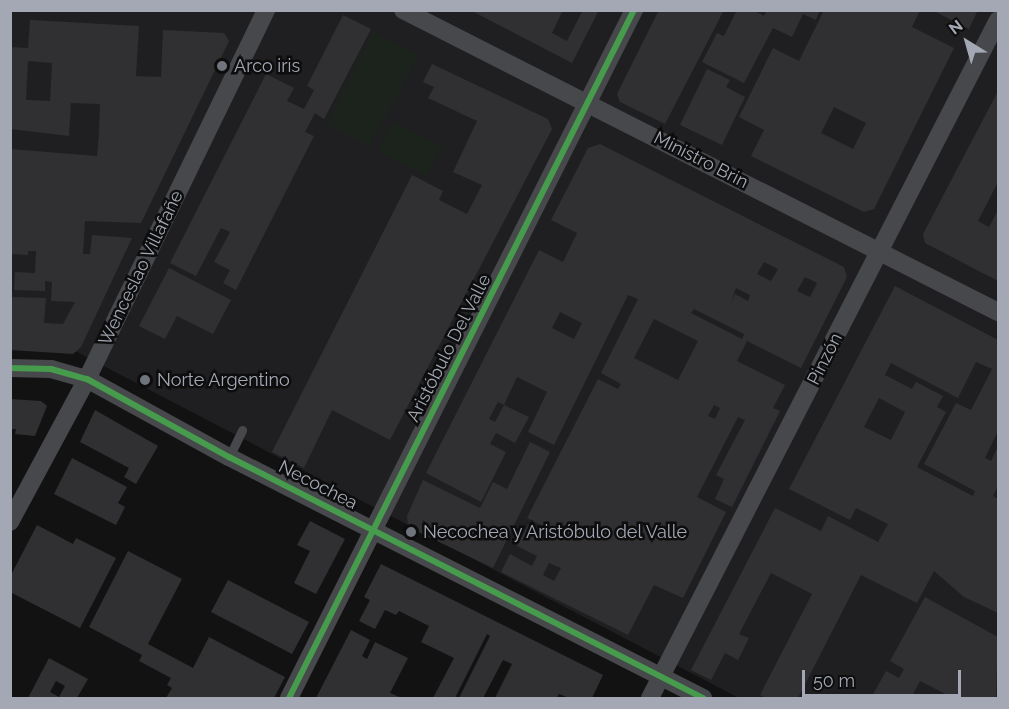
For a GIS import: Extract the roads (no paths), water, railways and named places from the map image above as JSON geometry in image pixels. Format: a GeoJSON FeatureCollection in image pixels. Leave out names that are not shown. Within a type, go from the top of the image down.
{"type":"FeatureCollection","features":[{"type":"Feature","properties":{"kind":"street","name":"Wenceslao Villafañe"},"geometry":{"type":"LineString","coordinates":[[10,522],[87,378],[266,10]]}},
{"type":"Feature","properties":{"kind":"street","name":"Ministro Brin"},"geometry":{"type":"LineString","coordinates":[[403,10],[881,250],[999,312]]}},
{"type":"Feature","properties":{"kind":"street","name":"Aristóbulo Del Valle"},"geometry":{"type":"LineString","coordinates":[[289,699],[634,10]]}},
{"type":"Feature","properties":{"kind":"street","name":"Pinzón"},"geometry":{"type":"LineString","coordinates":[[650,699],[999,20]]}},
{"type":"Feature","properties":{"kind":"street","name":"Necochea"},"geometry":{"type":"LineString","coordinates":[[10,368],[51,369],[87,378],[229,457],[704,699]]}},
{"type":"Feature","properties":{"kind":"lane"},"geometry":{"type":"LineString","coordinates":[[229,457],[242,430]]}},
{"type":"Feature","properties":{"kind":"place","name":"Arco iris"},"geometry":{"type":"Point","coordinates":[222,66]}},
{"type":"Feature","properties":{"kind":"place","name":"Norte Argentino"},"geometry":{"type":"Point","coordinates":[145,380]}},
{"type":"Feature","properties":{"kind":"place","name":"Necochea y Aristóbulo del Valle"},"geometry":{"type":"Point","coordinates":[411,532]}}]}
